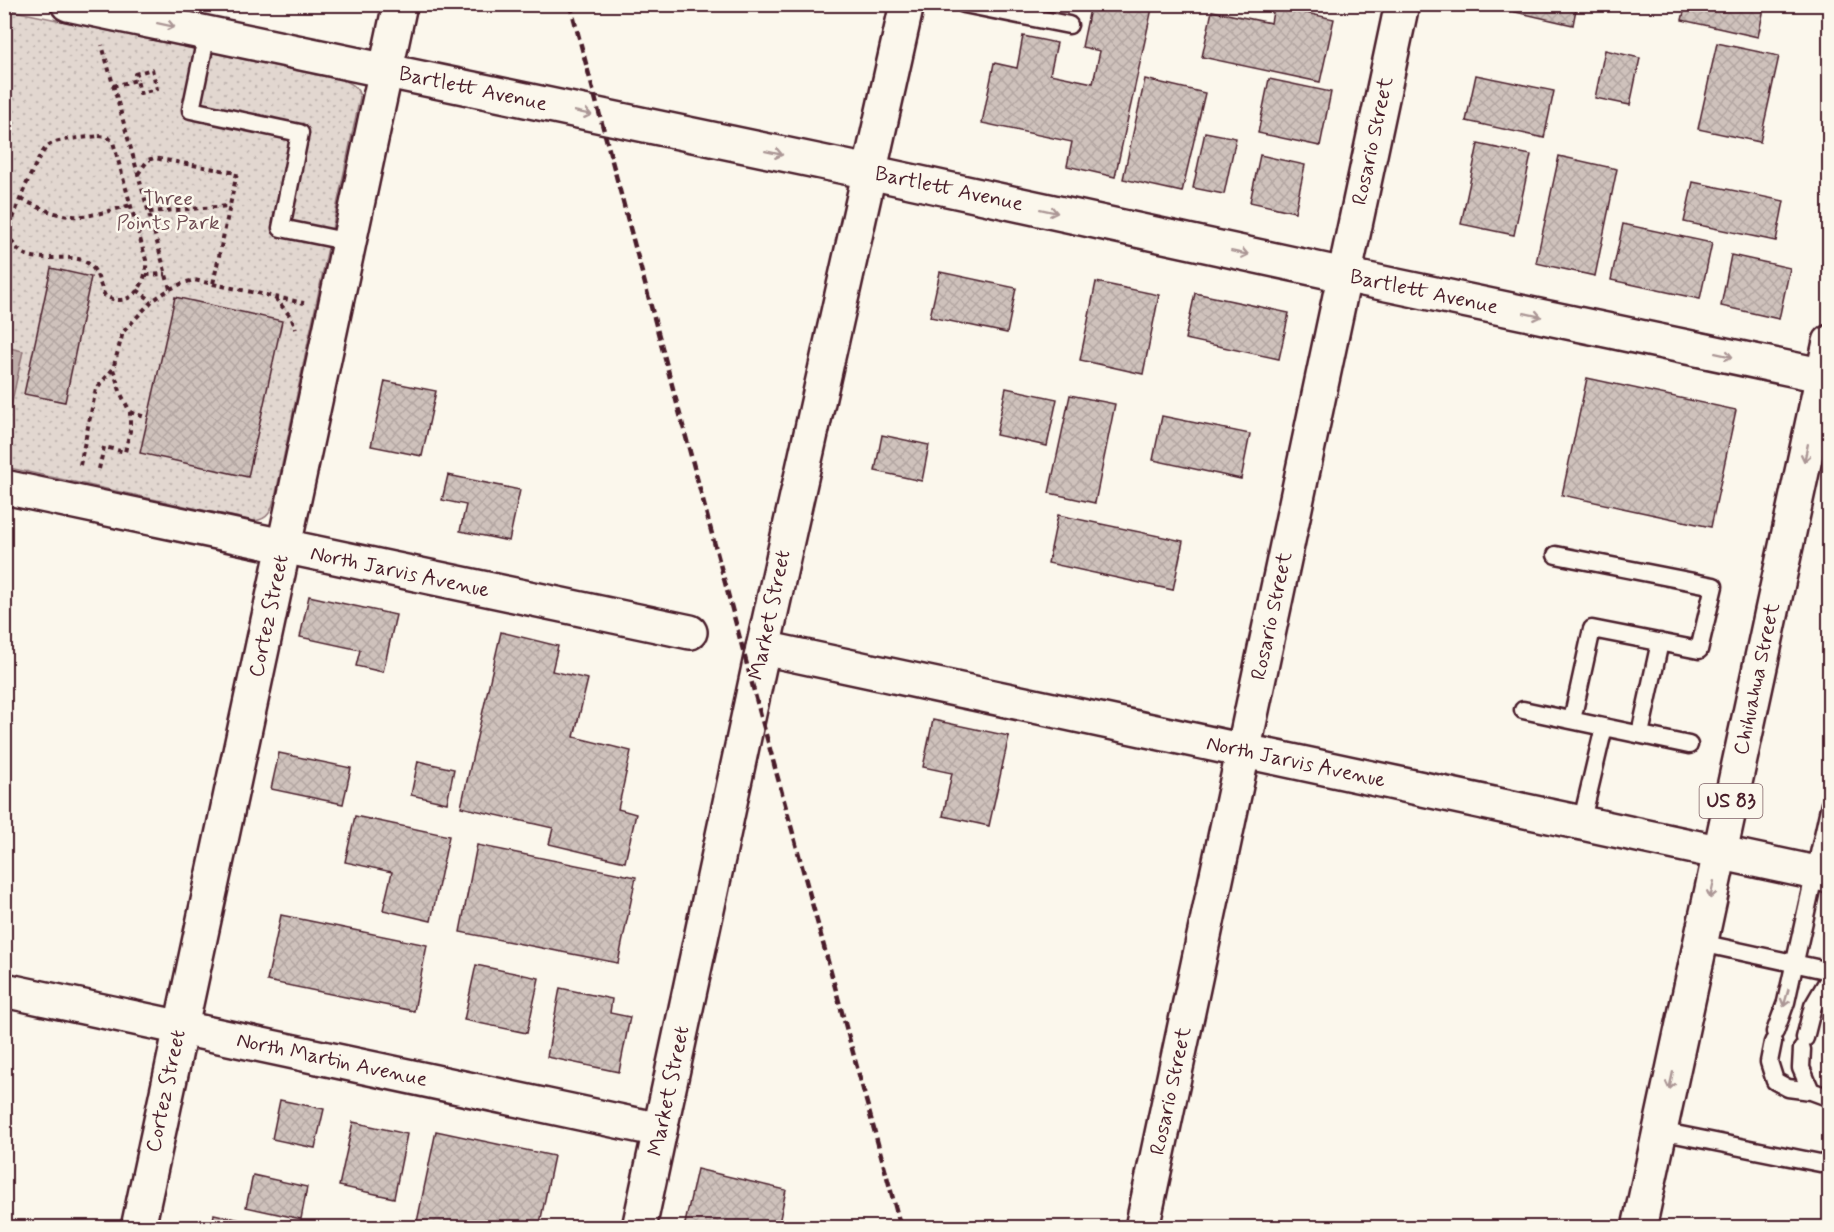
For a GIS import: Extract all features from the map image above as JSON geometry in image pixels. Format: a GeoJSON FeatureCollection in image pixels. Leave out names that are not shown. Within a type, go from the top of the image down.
{"type":"FeatureCollection","features":[{"type":"Feature","properties":{"kind":"street","name":"Bartlett Avenue"},"geometry":{"type":"LineString","coordinates":[[68,4],[1826,376]]}},
{"type":"Feature","properties":{"kind":"street","name":"Cortez Street"},"geometry":{"type":"LineString","coordinates":[[138,1227],[400,4]]}},
{"type":"Feature","properties":{"kind":"street","name":"Market Street"},"geometry":{"type":"LineString","coordinates":[[639,1227],[763,648],[907,4]]}},
{"type":"Feature","properties":{"kind":"street","name":"Rosario Street"},"geometry":{"type":"LineString","coordinates":[[1142,1227],[1402,4]]}},
{"type":"Feature","properties":{"kind":"street","name":"Chihuahua Street"},"geometry":{"type":"LineString","coordinates":[[1639,1227],[1826,376],[1830,342]]}},
{"type":"Feature","properties":{"kind":"street","name":"North Jarvis Avenue"},"geometry":{"type":"LineString","coordinates":[[4,487],[690,632]]}},
{"type":"Feature","properties":{"kind":"street","name":"North Jarvis Avenue"},"geometry":{"type":"LineString","coordinates":[[763,648],[1822,875]]}},
{"type":"Feature","properties":{"kind":"street","name":"North Martin Avenue"},"geometry":{"type":"LineString","coordinates":[[4,990],[660,1130]]}},
{"type":"Feature","properties":{"kind":"lane"},"geometry":{"type":"LineString","coordinates":[[964,4],[1069,26]]}},
{"type":"Feature","properties":{"kind":"lane"},"geometry":{"type":"LineString","coordinates":[[207,33],[191,110],[300,133],[281,228],[350,242]]}},
{"type":"Feature","properties":{"kind":"lane"},"geometry":{"type":"LineString","coordinates":[[1556,555],[1714,586],[1699,650],[1592,628],[1572,720]]}},
{"type":"Feature","properties":{"kind":"lane"},"geometry":{"type":"LineString","coordinates":[[1640,734],[1660,642]]}},
{"type":"Feature","properties":{"kind":"lane"},"geometry":{"type":"LineString","coordinates":[[1523,710],[1689,745]]}},
{"type":"Feature","properties":{"kind":"lane"},"geometry":{"type":"LineString","coordinates":[[1581,824],[1604,727]]}},
{"type":"Feature","properties":{"kind":"lane"},"geometry":{"type":"LineString","coordinates":[[1830,804],[1822,875],[1794,963],[1786,1002],[1768,1062],[1775,1081],[1788,1088],[1811,1091],[1830,1098]]}},
{"type":"Feature","properties":{"kind":"lane"},"geometry":{"type":"LineString","coordinates":[[1701,943],[1830,971]]}},
{"type":"Feature","properties":{"kind":"lane"},"geometry":{"type":"LineString","coordinates":[[1811,1091],[1801,1068],[1803,1043],[1813,1005],[1830,977]]}},
{"type":"Feature","properties":{"kind":"lane"},"geometry":{"type":"LineString","coordinates":[[1660,1131],[1830,1165]]}},
{"type":"Feature","properties":{"kind":"path"},"geometry":{"type":"LineString","coordinates":[[100,39],[170,289]]}},
{"type":"Feature","properties":{"kind":"path"},"geometry":{"type":"LineString","coordinates":[[152,69],[157,89],[140,93],[137,80],[135,74],[152,69]]}},
{"type":"Feature","properties":{"kind":"path"},"geometry":{"type":"LineString","coordinates":[[113,86],[137,80]]}},
{"type":"Feature","properties":{"kind":"path"},"geometry":{"type":"LineString","coordinates":[[108,137],[113,142],[146,260],[146,275],[137,290],[123,301],[113,300],[105,296],[96,273],[85,261],[40,258],[18,250],[10,234],[21,199],[41,154],[50,145],[77,138],[108,137]]}},
{"type":"Feature","properties":{"kind":"path"},"geometry":{"type":"LineString","coordinates":[[138,174],[143,165],[153,158],[237,173],[213,284]]}},
{"type":"Feature","properties":{"kind":"path"},"geometry":{"type":"LineString","coordinates":[[21,199],[57,215],[72,218],[91,216],[131,205]]}},
{"type":"Feature","properties":{"kind":"path"},"geometry":{"type":"LineString","coordinates":[[149,212],[230,206]]}},
{"type":"Feature","properties":{"kind":"path"},"geometry":{"type":"LineString","coordinates":[[146,275],[166,274]]}},
{"type":"Feature","properties":{"kind":"path"},"geometry":{"type":"LineString","coordinates":[[80,465],[96,389],[113,369],[123,332],[152,301],[170,289],[195,280],[304,303]]}},
{"type":"Feature","properties":{"kind":"path"},"geometry":{"type":"LineString","coordinates":[[137,290],[152,301]]}},
{"type":"Feature","properties":{"kind":"path"},"geometry":{"type":"LineString","coordinates":[[274,296],[291,317],[297,332]]}},
{"type":"Feature","properties":{"kind":"path"},"geometry":{"type":"LineString","coordinates":[[99,469],[104,447],[125,452],[130,431],[130,412],[113,369]]}},
{"type":"Feature","properties":{"kind":"path"},"geometry":{"type":"LineString","coordinates":[[130,412],[148,418]]}},
{"type":"Feature","properties":{"kind":"green space","name":"Three Points Park"},"geometry":{"type":"Polygon","coordinates":[[[5,9],[346,81],[358,91],[360,97],[276,493],[270,512],[264,518],[254,521],[5,467],[5,9]]]}},
{"type":"Feature","properties":{"kind":"shaded area"},"geometry":{"type":"Polygon","coordinates":[[[5,347],[23,351],[11,406],[5,405],[5,347]]]}},
{"type":"Feature","properties":{"kind":"building"},"geometry":{"type":"Polygon","coordinates":[[[1091,4],[1153,4],[1115,177],[1067,166],[1072,142],[982,123],[994,63],[1017,68],[1023,36],[1057,43],[1050,74],[1093,83],[1100,51],[1082,47],[1091,4]]]}},
{"type":"Feature","properties":{"kind":"building"},"geometry":{"type":"Polygon","coordinates":[[[1480,4],[1577,4],[1573,25],[1480,4]]]}},
{"type":"Feature","properties":{"kind":"building"},"geometry":{"type":"Polygon","coordinates":[[[1686,4],[1765,4],[1758,37],[1682,20],[1686,4]]]}},
{"type":"Feature","properties":{"kind":"building"},"geometry":{"type":"Polygon","coordinates":[[[1274,6],[1334,19],[1320,82],[1202,57],[1212,11],[1271,23],[1274,6]]]}},
{"type":"Feature","properties":{"kind":"building"},"geometry":{"type":"Polygon","coordinates":[[[1717,43],[1779,56],[1760,142],[1698,129],[1717,43]]]}},
{"type":"Feature","properties":{"kind":"building"},"geometry":{"type":"Polygon","coordinates":[[[1605,50],[1640,58],[1630,105],[1595,98],[1605,50]]]}},
{"type":"Feature","properties":{"kind":"building"},"geometry":{"type":"Polygon","coordinates":[[[1476,75],[1554,91],[1544,138],[1466,121],[1476,75]]]}},
{"type":"Feature","properties":{"kind":"building"},"geometry":{"type":"Polygon","coordinates":[[[1145,79],[1205,93],[1182,192],[1123,179],[1145,79]]]}},
{"type":"Feature","properties":{"kind":"building"},"geometry":{"type":"Polygon","coordinates":[[[1269,79],[1331,92],[1320,146],[1258,133],[1269,79]]]}},
{"type":"Feature","properties":{"kind":"building"},"geometry":{"type":"Polygon","coordinates":[[[1205,132],[1236,138],[1224,194],[1193,188],[1205,132]]]}},
{"type":"Feature","properties":{"kind":"building"},"geometry":{"type":"Polygon","coordinates":[[[1478,144],[1531,155],[1514,235],[1461,224],[1478,144]]]}},
{"type":"Feature","properties":{"kind":"building"},"geometry":{"type":"Polygon","coordinates":[[[1260,155],[1305,165],[1295,212],[1250,202],[1260,155]]]}},
{"type":"Feature","properties":{"kind":"building"},"geometry":{"type":"Polygon","coordinates":[[[1559,156],[1617,169],[1595,276],[1536,263],[1559,156]]]}},
{"type":"Feature","properties":{"kind":"building"},"geometry":{"type":"Polygon","coordinates":[[[1693,182],[1784,201],[1776,241],[1684,222],[1693,182]]]}},
{"type":"Feature","properties":{"kind":"building"},"geometry":{"type":"Polygon","coordinates":[[[1623,224],[1712,243],[1700,299],[1611,280],[1623,224]]]}},
{"type":"Feature","properties":{"kind":"building"},"geometry":{"type":"Polygon","coordinates":[[[1731,255],[1790,268],[1779,319],[1721,306],[1731,255]]]}},
{"type":"Feature","properties":{"kind":"building"},"geometry":{"type":"Polygon","coordinates":[[[51,268],[91,277],[65,402],[24,394],[51,268]]]}},
{"type":"Feature","properties":{"kind":"building"},"geometry":{"type":"Polygon","coordinates":[[[940,272],[1016,288],[1007,333],[930,317],[940,272]]]}},
{"type":"Feature","properties":{"kind":"building"},"geometry":{"type":"Polygon","coordinates":[[[1096,282],[1159,295],[1143,374],[1080,360],[1096,282]]]}},
{"type":"Feature","properties":{"kind":"building"},"geometry":{"type":"Polygon","coordinates":[[[1195,293],[1289,313],[1279,359],[1185,339],[1195,293]]]}},
{"type":"Feature","properties":{"kind":"building"},"geometry":{"type":"Polygon","coordinates":[[[175,297],[282,321],[248,477],[140,453],[175,297]]]}},
{"type":"Feature","properties":{"kind":"building"},"geometry":{"type":"Polygon","coordinates":[[[1587,378],[1736,410],[1711,527],[1562,495],[1587,378]]]}},
{"type":"Feature","properties":{"kind":"building"},"geometry":{"type":"Polygon","coordinates":[[[385,381],[436,391],[422,456],[371,446],[385,381]]]}},
{"type":"Feature","properties":{"kind":"building"},"geometry":{"type":"Polygon","coordinates":[[[1006,388],[1057,399],[1047,446],[996,435],[1006,388]]]}},
{"type":"Feature","properties":{"kind":"building"},"geometry":{"type":"Polygon","coordinates":[[[1070,395],[1115,404],[1095,503],[1049,493],[1070,395]]]}},
{"type":"Feature","properties":{"kind":"building"},"geometry":{"type":"Polygon","coordinates":[[[1162,416],[1250,434],[1241,479],[1153,460],[1162,416]]]}},
{"type":"Feature","properties":{"kind":"building"},"geometry":{"type":"Polygon","coordinates":[[[882,435],[929,445],[922,481],[875,471],[882,435]]]}},
{"type":"Feature","properties":{"kind":"building"},"geometry":{"type":"Polygon","coordinates":[[[448,475],[520,490],[509,541],[460,531],[466,505],[442,500],[448,475]]]}},
{"type":"Feature","properties":{"kind":"building"},"geometry":{"type":"Polygon","coordinates":[[[1058,515],[1183,541],[1173,590],[1048,563],[1058,515]]]}},
{"type":"Feature","properties":{"kind":"building"},"geometry":{"type":"Polygon","coordinates":[[[309,596],[396,615],[383,672],[356,666],[360,650],[300,637],[309,596]]]}},
{"type":"Feature","properties":{"kind":"building"},"geometry":{"type":"Polygon","coordinates":[[[501,632],[558,646],[552,671],[588,679],[574,737],[631,751],[618,809],[636,814],[625,862],[549,844],[553,828],[461,807],[501,632]]]}},
{"type":"Feature","properties":{"kind":"building"},"geometry":{"type":"Polygon","coordinates":[[[933,720],[1009,736],[989,826],[943,816],[952,773],[923,767],[933,720]]]}},
{"type":"Feature","properties":{"kind":"building"},"geometry":{"type":"Polygon","coordinates":[[[279,753],[351,768],[343,804],[271,789],[279,753]]]}},
{"type":"Feature","properties":{"kind":"building"},"geometry":{"type":"Polygon","coordinates":[[[418,761],[454,769],[447,803],[411,795],[418,761]]]}},
{"type":"Feature","properties":{"kind":"building"},"geometry":{"type":"Polygon","coordinates":[[[355,816],[449,836],[431,921],[383,910],[392,872],[345,862],[355,816]]]}},
{"type":"Feature","properties":{"kind":"building"},"geometry":{"type":"Polygon","coordinates":[[[477,845],[636,877],[618,963],[460,932],[477,845]]]}},
{"type":"Feature","properties":{"kind":"building"},"geometry":{"type":"Polygon","coordinates":[[[281,915],[427,945],[414,1011],[267,981],[281,915]]]}},
{"type":"Feature","properties":{"kind":"building"},"geometry":{"type":"Polygon","coordinates":[[[476,965],[539,978],[527,1033],[464,1020],[476,965]]]}},
{"type":"Feature","properties":{"kind":"building"},"geometry":{"type":"Polygon","coordinates":[[[560,988],[612,999],[610,1013],[630,1017],[619,1072],[547,1057],[560,988]]]}},
{"type":"Feature","properties":{"kind":"building"},"geometry":{"type":"Polygon","coordinates":[[[280,1100],[324,1109],[315,1148],[272,1139],[280,1100]]]}},
{"type":"Feature","properties":{"kind":"building"},"geometry":{"type":"Polygon","coordinates":[[[353,1122],[407,1134],[394,1198],[339,1186],[353,1122]]]}},
{"type":"Feature","properties":{"kind":"building"},"geometry":{"type":"Polygon","coordinates":[[[436,1131],[554,1156],[539,1228],[443,1228],[417,1222],[436,1131]]]}},
{"type":"Feature","properties":{"kind":"building"},"geometry":{"type":"Polygon","coordinates":[[[697,1169],[786,1190],[778,1228],[684,1228],[697,1169]]]}},
{"type":"Feature","properties":{"kind":"building"},"geometry":{"type":"Polygon","coordinates":[[[253,1175],[307,1187],[301,1219],[246,1207],[253,1175]]]}},
{"type":"Feature","properties":{"kind":"building"},"geometry":{"type":"Polygon","coordinates":[[[214,1214],[276,1228],[212,1228],[214,1214]]]}},
{"type":"Feature","properties":{"kind":"railway"},"geometry":{"type":"LineString","coordinates":[[570,4],[901,1228]]}}]}
